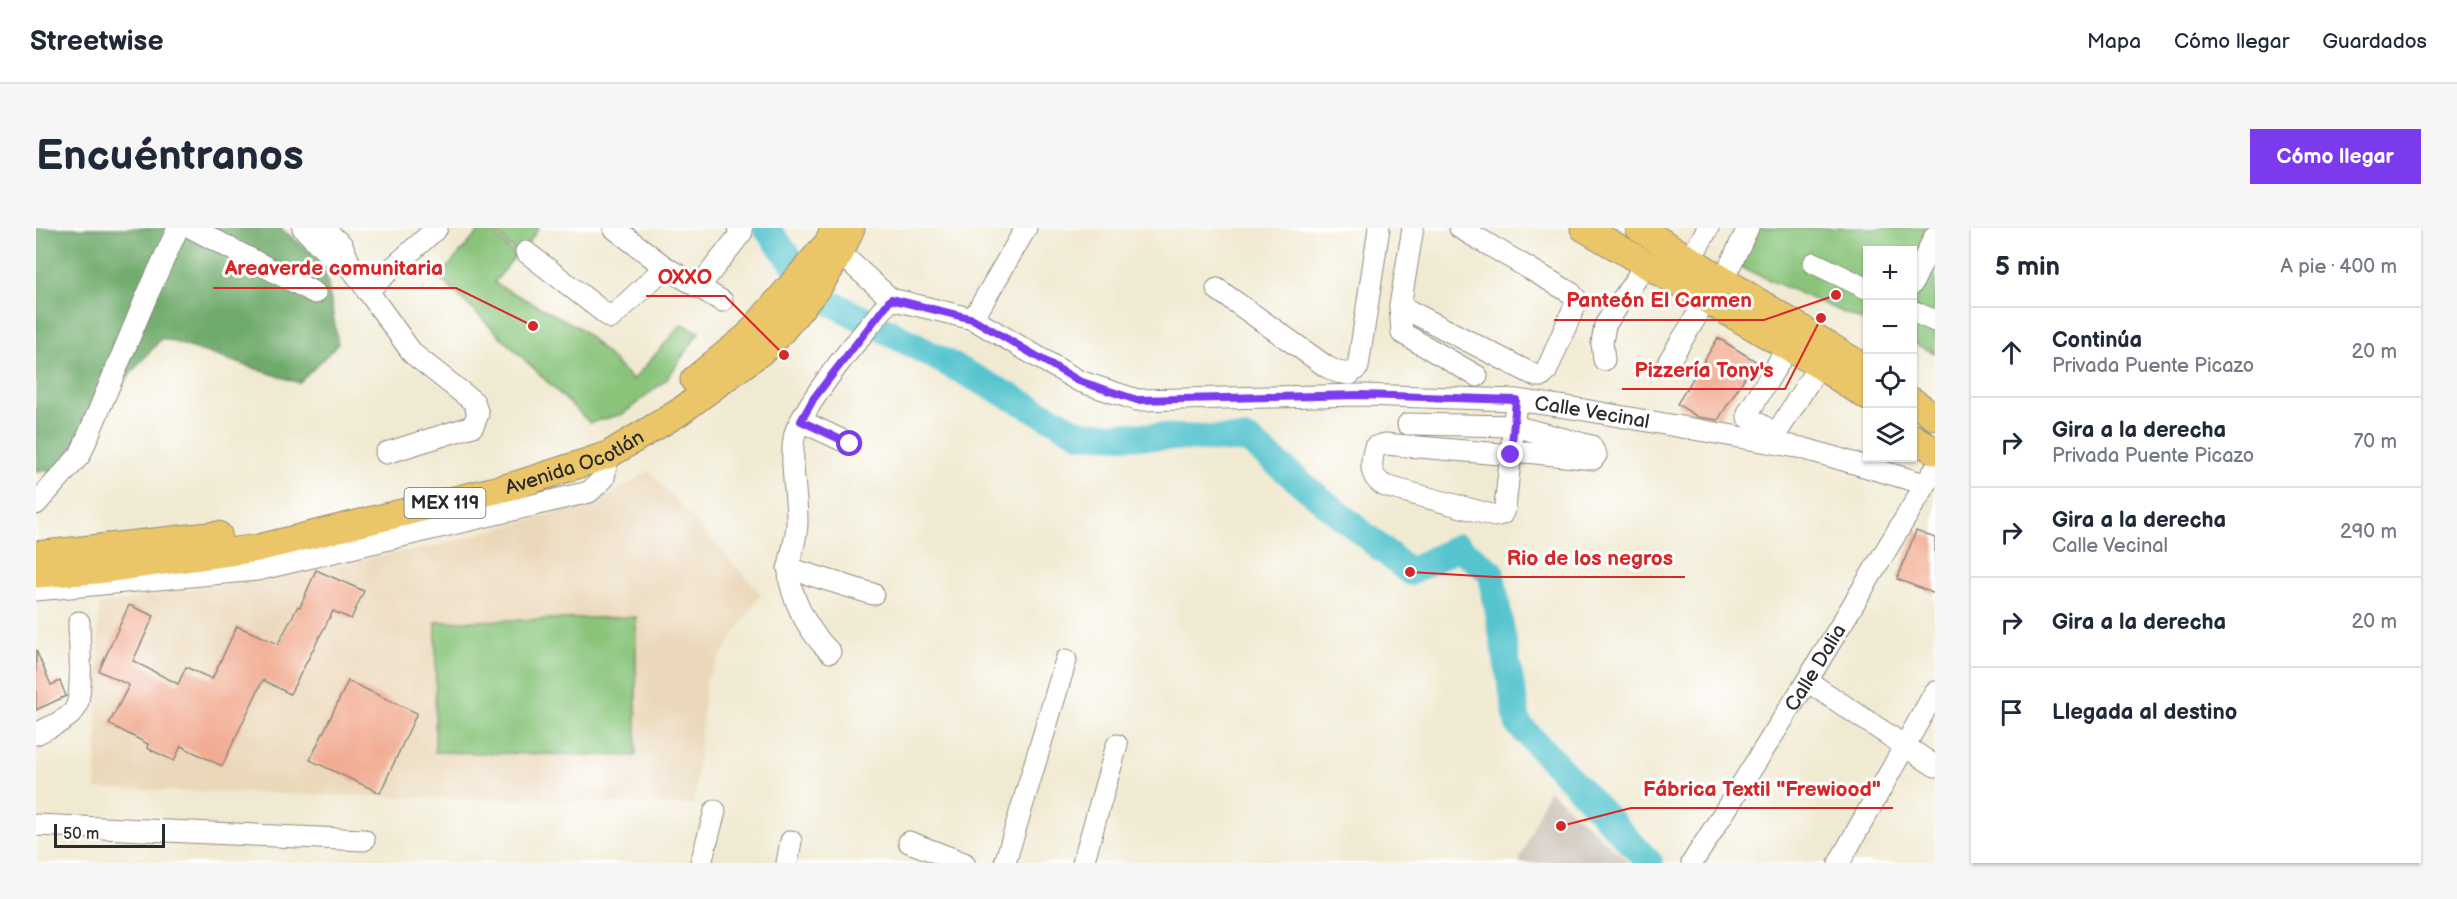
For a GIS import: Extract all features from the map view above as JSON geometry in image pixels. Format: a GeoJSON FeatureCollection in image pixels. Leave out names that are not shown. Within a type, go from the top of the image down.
{"type":"FeatureCollection","features":[{"type":"Feature","properties":{"kind":"main road","name":"Avenida Ocotlán"},"geometry":{"type":"LineString","coordinates":[[36,574],[97,570],[258,548],[516,486],[608,455],[678,413],[770,345],[794,299],[816,272],[834,241],[851,228]]}},
{"type":"Feature","properties":{"kind":"main road"},"geometry":{"type":"LineString","coordinates":[[1584,228],[1646,264],[1714,289],[1863,367]]}},
{"type":"Feature","properties":{"kind":"main road"},"geometry":{"type":"LineString","coordinates":[[1639,228],[1690,260],[1714,289],[1788,347],[1819,364],[1863,394]]}},
{"type":"Feature","properties":{"kind":"main road","name":"Avenida Ocotlán"},"geometry":{"type":"LineString","coordinates":[[36,555],[253,531],[512,470],[612,436],[660,407],[794,299]]}},
{"type":"Feature","properties":{"kind":"main road"},"geometry":{"type":"LineString","coordinates":[[1917,392],[1935,400]]}},
{"type":"Feature","properties":{"kind":"main road"},"geometry":{"type":"LineString","coordinates":[[1917,404],[1935,417]]}},
{"type":"Feature","properties":{"kind":"main road"},"geometry":{"type":"LineString","coordinates":[[1917,426],[1935,437]]}},
{"type":"Feature","properties":{"kind":"main road"},"geometry":{"type":"LineString","coordinates":[[1917,440],[1935,452]]}},
{"type":"Feature","properties":{"kind":"street"},"geometry":{"type":"LineString","coordinates":[[36,504],[80,455],[178,228]]}},
{"type":"Feature","properties":{"kind":"street"},"geometry":{"type":"LineString","coordinates":[[192,228],[315,293]]}},
{"type":"Feature","properties":{"kind":"street"},"geometry":{"type":"LineString","coordinates":[[303,228],[327,239],[413,354],[474,402],[478,414],[473,426],[386,453]]}},
{"type":"Feature","properties":{"kind":"street"},"geometry":{"type":"LineString","coordinates":[[367,291],[437,228]]}},
{"type":"Feature","properties":{"kind":"street"},"geometry":{"type":"LineString","coordinates":[[614,228],[665,267],[722,301]]}},
{"type":"Feature","properties":{"kind":"street"},"geometry":{"type":"LineString","coordinates":[[973,319],[1026,228]]}},
{"type":"Feature","properties":{"kind":"street"},"geometry":{"type":"LineString","coordinates":[[1216,289],[1327,367],[1337,372],[1350,374],[1358,368],[1379,228]]}},
{"type":"Feature","properties":{"kind":"street"},"geometry":{"type":"LineString","coordinates":[[1413,228],[1400,306],[1402,333],[1477,376]]}},
{"type":"Feature","properties":{"kind":"street"},"geometry":{"type":"LineString","coordinates":[[1400,306],[1536,376],[1542,376],[1576,299],[1571,293],[1481,233],[1460,228]]}},
{"type":"Feature","properties":{"kind":"street"},"geometry":{"type":"LineString","coordinates":[[1690,260],[1708,228]]}},
{"type":"Feature","properties":{"kind":"street"},"geometry":{"type":"LineString","coordinates":[[1668,361],[1714,289],[1748,228]]}},
{"type":"Feature","properties":{"kind":"street"},"geometry":{"type":"LineString","coordinates":[[698,288],[740,230]]}},
{"type":"Feature","properties":{"kind":"street"},"geometry":{"type":"LineString","coordinates":[[1917,274],[1935,236]]}},
{"type":"Feature","properties":{"kind":"street","name":"Calle Vecinal"},"geometry":{"type":"LineString","coordinates":[[834,241],[891,299],[973,319],[1079,381],[1137,400],[1361,395],[1516,400],[1802,448],[1930,476]]}},
{"type":"Feature","properties":{"kind":"street"},"geometry":{"type":"LineString","coordinates":[[526,252],[611,318],[665,267]]}},
{"type":"Feature","properties":{"kind":"street"},"geometry":{"type":"LineString","coordinates":[[1814,263],[1863,287]]}},
{"type":"Feature","properties":{"kind":"street"},"geometry":{"type":"LineString","coordinates":[[1604,360],[1602,343],[1605,325],[1646,264]]}},
{"type":"Feature","properties":{"kind":"street"},"geometry":{"type":"LineString","coordinates":[[830,652],[817,640],[801,611],[790,583],[788,568],[797,525],[795,431],[814,398],[891,299]]}},
{"type":"Feature","properties":{"kind":"street"},"geometry":{"type":"LineString","coordinates":[[1917,313],[1935,321]]}},
{"type":"Feature","properties":{"kind":"street"},"geometry":{"type":"LineString","coordinates":[[1788,347],[1748,413],[1748,417],[1773,432],[1778,431],[1819,364]]}},
{"type":"Feature","properties":{"kind":"street"},"geometry":{"type":"LineString","coordinates":[[1408,424],[1514,426],[1591,446],[1596,455],[1593,459],[1526,452],[1511,455],[1385,444],[1375,447],[1372,474],[1376,481],[1385,486],[1495,516],[1502,514],[1505,507],[1511,455],[1514,426],[1516,400]]}},
{"type":"Feature","properties":{"kind":"street"},"geometry":{"type":"LineString","coordinates":[[801,421],[850,444]]}},
{"type":"Feature","properties":{"kind":"street"},"geometry":{"type":"LineString","coordinates":[[36,590],[257,570],[589,492],[604,478],[608,455]]}},
{"type":"Feature","properties":{"kind":"street","name":"Calle Dalia"},"geometry":{"type":"LineString","coordinates":[[1692,863],[1807,681],[1930,476]]}},
{"type":"Feature","properties":{"kind":"street"},"geometry":{"type":"LineString","coordinates":[[788,568],[873,594]]}},
{"type":"Feature","properties":{"kind":"street"},"geometry":{"type":"LineString","coordinates":[[36,734],[66,718],[75,710],[80,697],[79,622]]}},
{"type":"Feature","properties":{"kind":"street"},"geometry":{"type":"LineString","coordinates":[[1005,863],[1066,660]]}},
{"type":"Feature","properties":{"kind":"street"},"geometry":{"type":"LineString","coordinates":[[1807,681],[1935,766]]}},
{"type":"Feature","properties":{"kind":"street"},"geometry":{"type":"LineString","coordinates":[[1839,863],[1935,692]]}},
{"type":"Feature","properties":{"kind":"street"},"geometry":{"type":"LineString","coordinates":[[1083,863],[1117,745]]}},
{"type":"Feature","properties":{"kind":"street"},"geometry":{"type":"LineString","coordinates":[[701,863],[715,811]]}},
{"type":"Feature","properties":{"kind":"street"},"geometry":{"type":"LineString","coordinates":[[36,825],[364,840]]}},
{"type":"Feature","properties":{"kind":"street"},"geometry":{"type":"LineString","coordinates":[[787,863],[790,841]]}},
{"type":"Feature","properties":{"kind":"street"},"geometry":{"type":"LineString","coordinates":[[909,842],[964,863]]}},
{"type":"Feature","properties":{"kind":"shaded area"},"geometry":{"type":"Polygon","coordinates":[[[649,471],[761,594],[706,680],[694,805],[96,789],[99,605],[436,546],[604,499],[649,471]]]}},
{"type":"Feature","properties":{"kind":"shaded area"},"geometry":{"type":"Polygon","coordinates":[[[1548,789],[1629,863],[1519,863],[1548,789]]]}},
{"type":"Feature","properties":{"kind":"green space"},"geometry":{"type":"Polygon","coordinates":[[[36,228],[280,228],[324,262],[338,344],[299,383],[162,338],[103,405],[56,471],[36,471],[36,228]]]}},
{"type":"Feature","properties":{"kind":"green space"},"geometry":{"type":"Polygon","coordinates":[[[482,228],[488,228],[515,256],[494,283],[580,328],[633,380],[682,324],[699,332],[667,379],[623,414],[590,423],[439,277],[482,228]]]}},
{"type":"Feature","properties":{"kind":"green space"},"geometry":{"type":"Polygon","coordinates":[[[492,228],[539,228],[519,256],[492,228]]]}},
{"type":"Feature","properties":{"kind":"green space"},"geometry":{"type":"Polygon","coordinates":[[[1758,228],[1935,228],[1935,353],[1917,345],[1917,246],[1863,246],[1863,321],[1740,267],[1758,228]]]}},
{"type":"Feature","properties":{"kind":"green space"},"geometry":{"type":"Polygon","coordinates":[[[636,617],[636,756],[435,752],[436,622],[636,617]]]}},
{"type":"Feature","properties":{"kind":"building"},"geometry":{"type":"Polygon","coordinates":[[[1718,338],[1762,365],[1747,374],[1718,420],[1698,417],[1677,404],[1718,338]]]}},
{"type":"Feature","properties":{"kind":"building"},"geometry":{"type":"Polygon","coordinates":[[[1916,531],[1935,538],[1935,594],[1897,579],[1916,531]]]}},
{"type":"Feature","properties":{"kind":"building"},"geometry":{"type":"Polygon","coordinates":[[[316,570],[364,591],[351,619],[333,611],[290,694],[263,680],[222,766],[181,746],[174,761],[147,748],[148,744],[109,724],[129,685],[99,671],[129,605],[154,616],[133,661],[178,684],[186,667],[212,679],[237,626],[278,644],[298,606],[300,607],[316,570]]]}},
{"type":"Feature","properties":{"kind":"building"},"geometry":{"type":"Polygon","coordinates":[[[36,650],[51,685],[60,681],[66,696],[36,710],[36,650]]]}},
{"type":"Feature","properties":{"kind":"building"},"geometry":{"type":"Polygon","coordinates":[[[348,681],[417,713],[380,793],[310,760],[348,681]]]}},
{"type":"Feature","properties":{"kind":"waterway"},"geometry":{"type":"LineString","coordinates":[[766,228],[820,297],[865,320]]}},
{"type":"Feature","properties":{"kind":"waterway"},"geometry":{"type":"LineString","coordinates":[[879,327],[1081,434],[1248,440],[1410,572],[1458,547],[1491,572],[1518,724],[1650,863]]}},
{"type":"Feature","properties":{"kind":"place","name":"Panteón El Carmen"},"geometry":{"type":"Point","coordinates":[1836,295]}},
{"type":"Feature","properties":{"kind":"place","name":"Pizzería Tony's"},"geometry":{"type":"Point","coordinates":[1821,318]}},
{"type":"Feature","properties":{"kind":"place","name":"Areaverde comunitaria"},"geometry":{"type":"Point","coordinates":[533,326]}},
{"type":"Feature","properties":{"kind":"place","name":"OXXO"},"geometry":{"type":"Point","coordinates":[784,355]}},
{"type":"Feature","properties":{"kind":"place","name":"Rio de los negros"},"geometry":{"type":"Point","coordinates":[1410,572]}},
{"type":"Feature","properties":{"kind":"place","name":"Fábrica Textil \"Frewiood\""},"geometry":{"type":"Point","coordinates":[1561,826]}},
{"type":"Feature","properties":{"kind":"route"},"geometry":{"type":"LineString","coordinates":[[850,444],[801,421],[814,398],[891,299],[973,319],[1079,381],[1137,400],[1361,395],[1516,400],[1511,455]]}}]}
